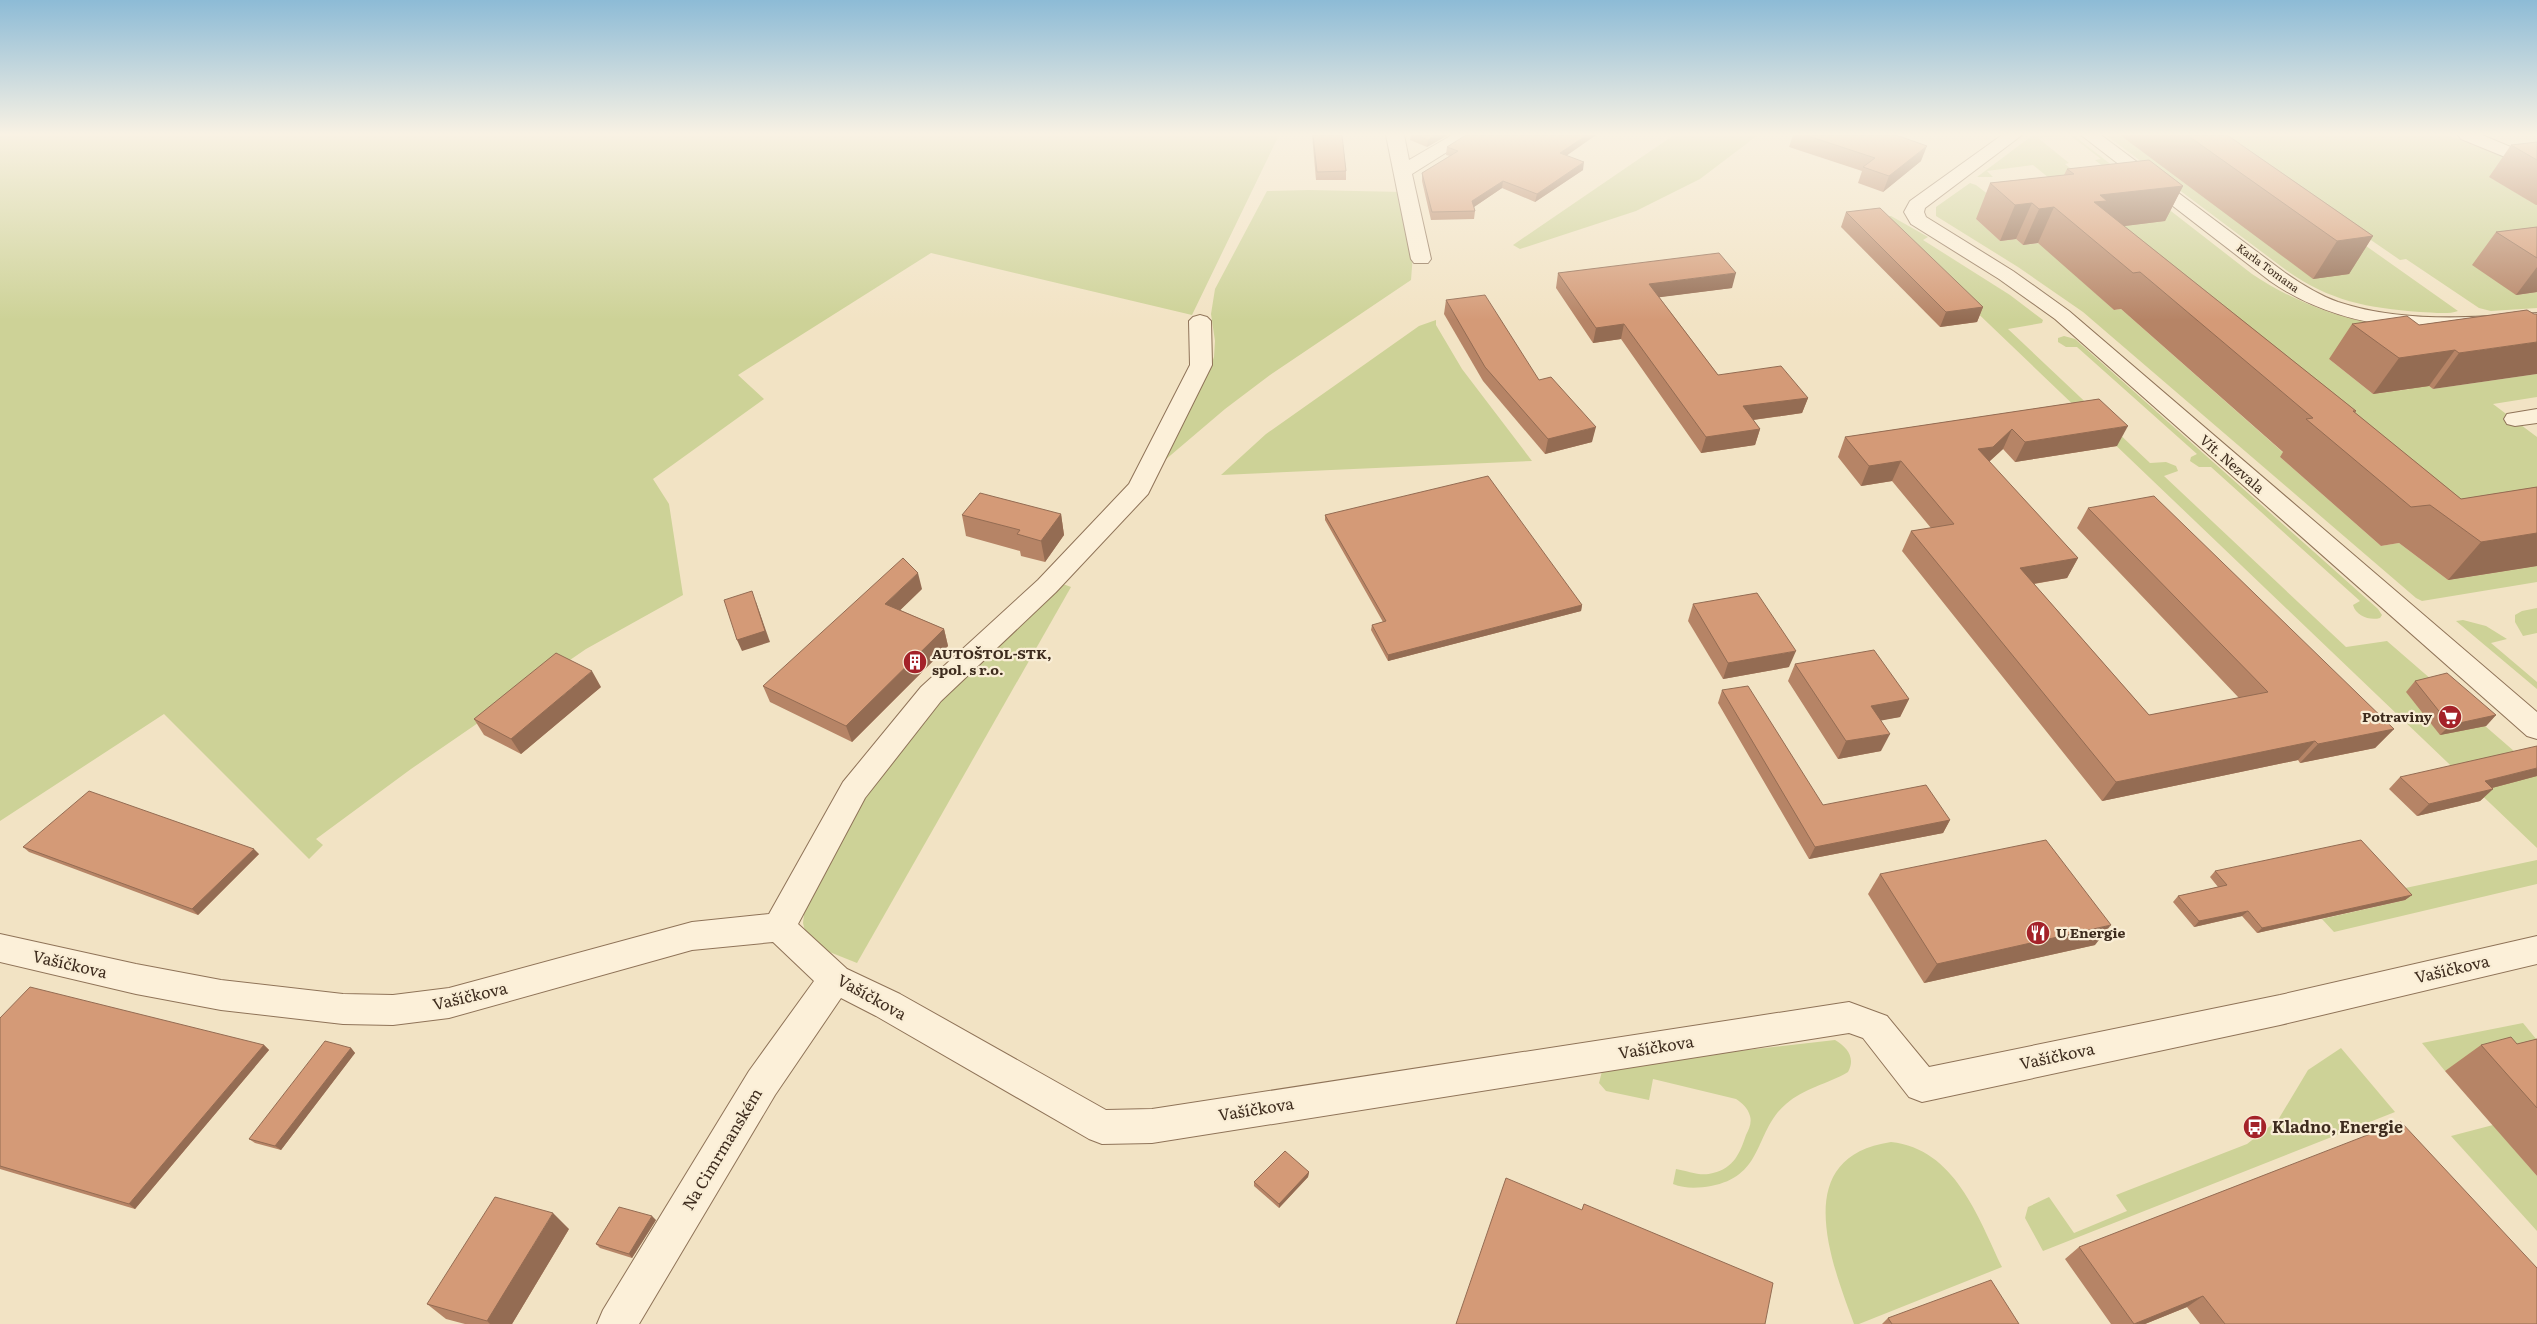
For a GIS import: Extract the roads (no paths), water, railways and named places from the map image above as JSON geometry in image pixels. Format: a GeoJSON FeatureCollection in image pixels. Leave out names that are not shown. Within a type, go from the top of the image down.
{"type":"FeatureCollection","features":[{"type":"Feature","properties":{"kind":"street"},"geometry":{"type":"LineString","coordinates":[[1408,197],[1422,259]]}},
{"type":"Feature","properties":{"kind":"street","name":"Vít. Nezvala"},"geometry":{"type":"LineString","coordinates":[[1926,197],[1914,208],[1915,216],[1922,224],[2006,275],[2075,326],[2537,728]]}},
{"type":"Feature","properties":{"kind":"street","name":"Karla Tomana"},"geometry":{"type":"LineString","coordinates":[[2172,197],[2290,286],[2319,301],[2366,314],[2413,320],[2478,322],[2537,319]]}},
{"type":"Feature","properties":{"kind":"street"},"geometry":{"type":"LineString","coordinates":[[780,927],[854,790],[931,694],[1047,586],[1139,488],[1201,365],[1200,321]]}},
{"type":"Feature","properties":{"kind":"street","name":"Vašíčkova"},"geometry":{"type":"LineString","coordinates":[[0,948],[136,980],[221,995],[343,1009],[393,1010],[450,1003],[692,936],[780,927],[835,978],[888,1005],[1102,1127],[1152,1126],[1850,1016],[1875,1027],[1922,1085],[2280,1010],[2537,950]]}},
{"type":"Feature","properties":{"kind":"street","name":"Na Cimrmanském"},"geometry":{"type":"LineString","coordinates":[[617,1324],[762,1083],[835,978]]}},
{"type":"Feature","properties":{"kind":"place","name":"AUTOŠTOL-STK, spol. s r.o."},"geometry":{"type":"Point","coordinates":[915,662]}},
{"type":"Feature","properties":{"kind":"place","name":"Potraviny"},"geometry":{"type":"Point","coordinates":[2450,717]}},
{"type":"Feature","properties":{"kind":"place","name":"U Energie"},"geometry":{"type":"Point","coordinates":[2038,933]}},
{"type":"Feature","properties":{"kind":"place","name":"Kladno, Energie"},"geometry":{"type":"Point","coordinates":[2255,1127]}}]}
